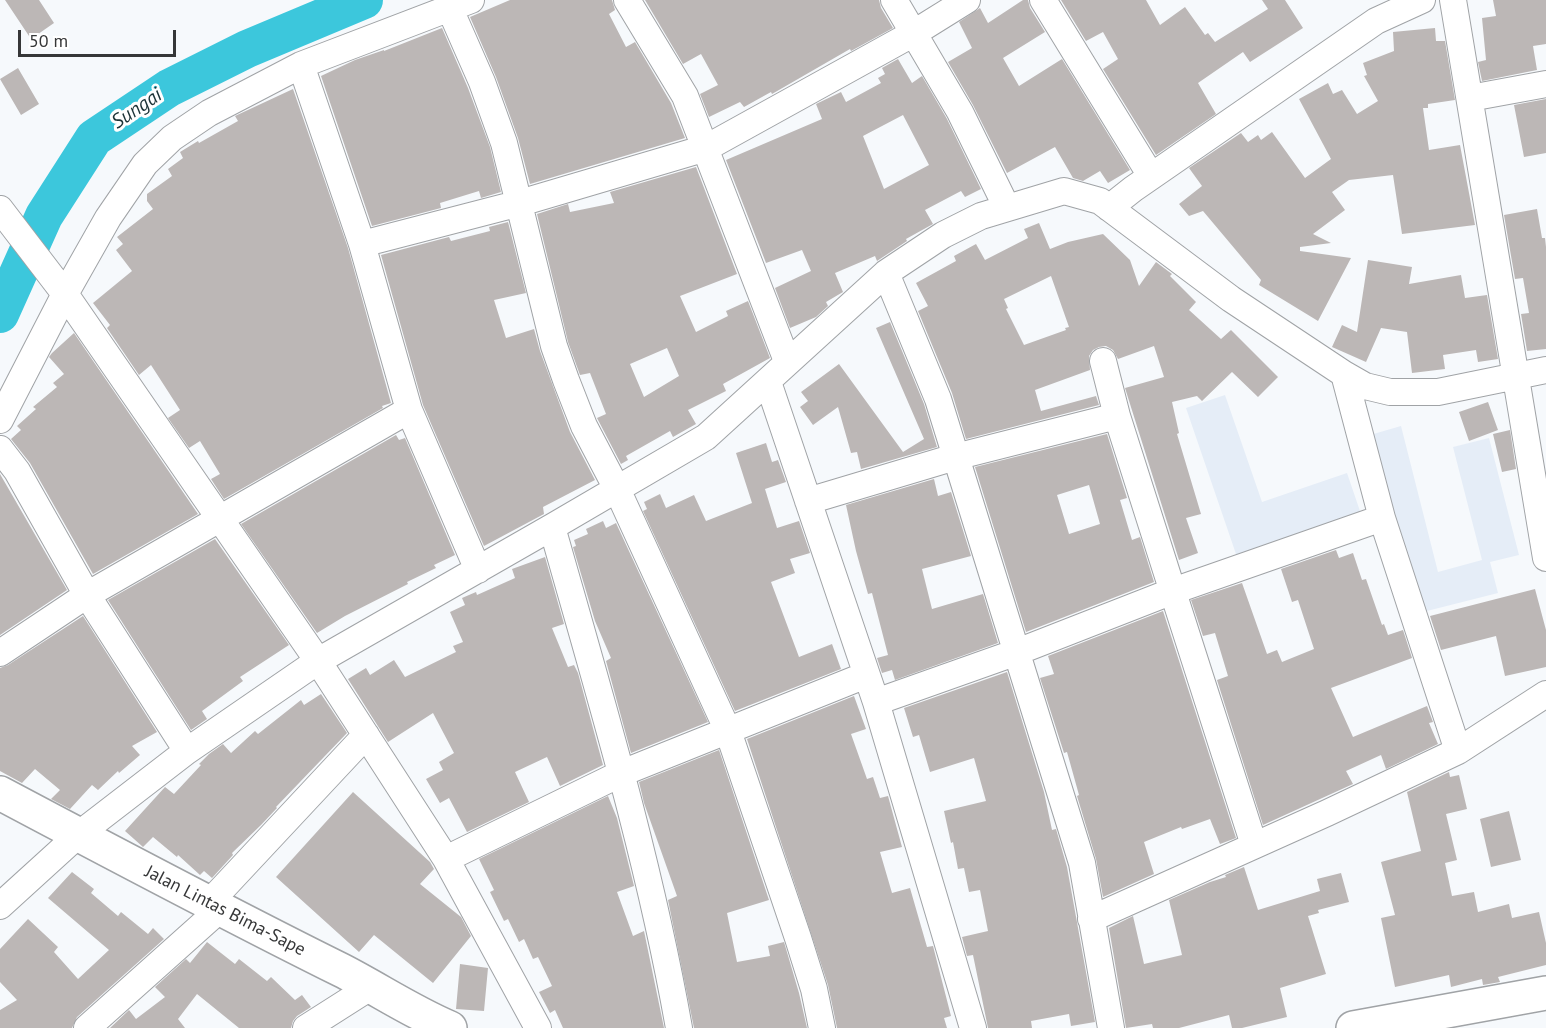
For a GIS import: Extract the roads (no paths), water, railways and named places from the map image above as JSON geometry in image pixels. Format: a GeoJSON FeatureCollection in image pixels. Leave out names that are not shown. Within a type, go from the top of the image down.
{"type":"FeatureCollection","features":[{"type":"Feature","properties":{"kind":"highway","name":"Jalan Lintas Bima-Sape"},"geometry":{"type":"LineString","coordinates":[[0,793],[213,907],[372,986],[431,1024]]}},
{"type":"Feature","properties":{"kind":"highway"},"geometry":{"type":"LineString","coordinates":[[1353,1028],[1546,993]]}},
{"type":"Feature","properties":{"kind":"street"},"geometry":{"type":"LineString","coordinates":[[627,0],[685,96],[787,361]]}},
{"type":"Feature","properties":{"kind":"street"},"geometry":{"type":"LineString","coordinates":[[894,0],[960,112],[1007,208]]}},
{"type":"Feature","properties":{"kind":"street"},"geometry":{"type":"LineString","coordinates":[[362,244],[520,203],[706,148],[914,33],[967,0]]}},
{"type":"Feature","properties":{"kind":"street"},"geometry":{"type":"LineString","coordinates":[[1043,0],[1151,176]]}},
{"type":"Feature","properties":{"kind":"street"},"geometry":{"type":"LineString","coordinates":[[1109,208],[1370,10],[1422,0]]}},
{"type":"Feature","properties":{"kind":"street"},"geometry":{"type":"LineString","coordinates":[[1453,0],[1546,558]]}},
{"type":"Feature","properties":{"kind":"street"},"geometry":{"type":"LineString","coordinates":[[0,420],[61,290],[145,164],[172,138],[209,113],[301,65],[461,4],[482,82],[504,143],[554,346],[584,426],[617,489],[728,731],[798,938],[814,989],[822,1028]]}},
{"type":"Feature","properties":{"kind":"street"},"geometry":{"type":"LineString","coordinates":[[301,65],[362,244],[409,410],[478,570]]}},
{"type":"Feature","properties":{"kind":"street"},"geometry":{"type":"LineString","coordinates":[[1470,98],[1546,84]]}},
{"type":"Feature","properties":{"kind":"street"},"geometry":{"type":"LineString","coordinates":[[0,906],[78,835],[188,751],[318,661],[706,437],[886,273],[943,235],[981,216],[1064,191],[1100,201],[1231,299],[1365,386],[1390,392],[1438,392],[1546,370]]}},
{"type":"Feature","properties":{"kind":"street"},"geometry":{"type":"LineString","coordinates":[[1,212],[61,290],[318,661],[446,858],[538,1028]]}},
{"type":"Feature","properties":{"kind":"street"},"geometry":{"type":"LineString","coordinates":[[886,273],[938,399],[1082,863],[1111,1028]]}},
{"type":"Feature","properties":{"kind":"street"},"geometry":{"type":"LineString","coordinates":[[1102,361],[1117,416],[1254,845]]}},
{"type":"Feature","properties":{"kind":"street"},"geometry":{"type":"LineString","coordinates":[[1344,374],[1382,518],[1458,751]]}},
{"type":"Feature","properties":{"kind":"street"},"geometry":{"type":"LineString","coordinates":[[768,382],[876,702],[973,1028]]}},
{"type":"Feature","properties":{"kind":"street"},"geometry":{"type":"LineString","coordinates":[[0,653],[87,595],[409,410]]}},
{"type":"Feature","properties":{"kind":"street"},"geometry":{"type":"LineString","coordinates":[[808,501],[955,457],[1117,416]]}},
{"type":"Feature","properties":{"kind":"street"},"geometry":{"type":"LineString","coordinates":[[0,449],[17,471],[87,595],[188,751]]}},
{"type":"Feature","properties":{"kind":"street"},"geometry":{"type":"LineString","coordinates":[[876,702],[1017,652],[1173,591],[1382,518]]}},
{"type":"Feature","properties":{"kind":"street"},"geometry":{"type":"LineString","coordinates":[[552,527],[622,774],[666,953],[679,1028]]}},
{"type":"Feature","properties":{"kind":"street"},"geometry":{"type":"LineString","coordinates":[[446,858],[622,774],[866,675]]}},
{"type":"Feature","properties":{"kind":"street"},"geometry":{"type":"LineString","coordinates":[[1091,919],[1327,813],[1458,751],[1546,694]]}},
{"type":"Feature","properties":{"kind":"street"},"geometry":{"type":"LineString","coordinates":[[87,1028],[213,907],[366,735]]}},
{"type":"Feature","properties":{"kind":"street"},"geometry":{"type":"LineString","coordinates":[[306,1028],[372,986]]}},
{"type":"Feature","properties":{"kind":"waterway","name":"Sungai"},"geometry":{"type":"LineString","coordinates":[[0,314],[44,216],[94,138],[169,88],[247,49],[364,0]]}}]}
